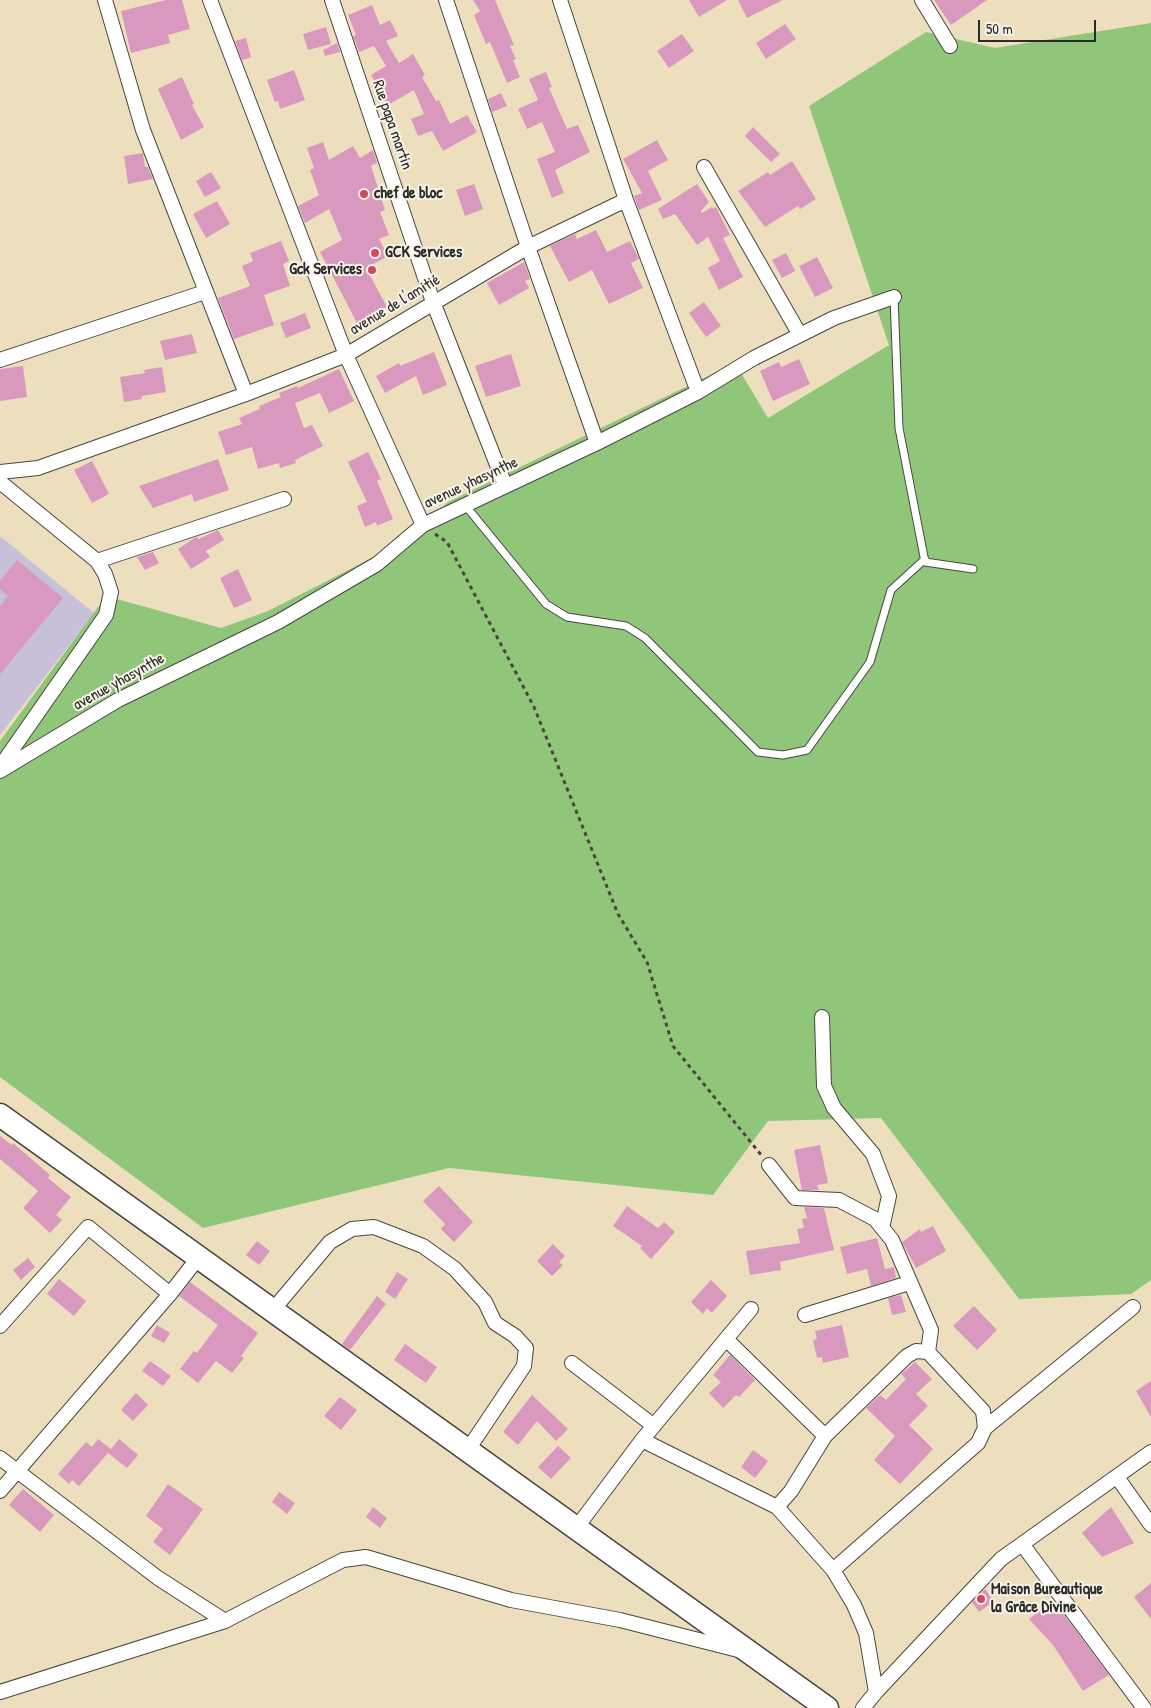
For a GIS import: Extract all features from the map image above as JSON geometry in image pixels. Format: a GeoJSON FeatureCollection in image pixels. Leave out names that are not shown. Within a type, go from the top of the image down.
{"type":"FeatureCollection","features":[{"type":"Feature","properties":{"kind":"highway"},"geometry":{"type":"LineString","coordinates":[[0,1115],[467,1452],[577,1527],[827,1708]]}},
{"type":"Feature","properties":{"kind":"street"},"geometry":{"type":"LineString","coordinates":[[105,0],[143,130],[246,394]]}},
{"type":"Feature","properties":{"kind":"street"},"geometry":{"type":"LineString","coordinates":[[210,0],[346,355],[423,525]]}},
{"type":"Feature","properties":{"kind":"street","name":"Rue papa martin"},"geometry":{"type":"LineString","coordinates":[[332,0],[433,302],[505,486]]}},
{"type":"Feature","properties":{"kind":"street"},"geometry":{"type":"LineString","coordinates":[[446,0],[528,247],[597,443]]}},
{"type":"Feature","properties":{"kind":"street"},"geometry":{"type":"LineString","coordinates":[[560,0],[626,200],[698,392]]}},
{"type":"Feature","properties":{"kind":"street"},"geometry":{"type":"LineString","coordinates":[[922,0],[950,46]]}},
{"type":"Feature","properties":{"kind":"street"},"geometry":{"type":"LineString","coordinates":[[704,167],[800,335]]}},
{"type":"Feature","properties":{"kind":"street","name":"avenue de l'amitié"},"geometry":{"type":"LineString","coordinates":[[0,472],[38,468],[246,394],[346,355],[528,247],[626,200]]}},
{"type":"Feature","properties":{"kind":"street"},"geometry":{"type":"LineString","coordinates":[[0,360],[205,292]]}},
{"type":"Feature","properties":{"kind":"street","name":"avenue yhasynthe"},"geometry":{"type":"LineString","coordinates":[[0,771],[118,700],[278,622],[378,564],[423,525],[597,443],[698,392],[754,358],[834,318],[894,297]]}},
{"type":"Feature","properties":{"kind":"street"},"geometry":{"type":"LineString","coordinates":[[0,482],[97,561],[109,582],[110,604],[106,615],[0,767]]}},
{"type":"Feature","properties":{"kind":"street"},"geometry":{"type":"LineString","coordinates":[[97,561],[284,499]]}},
{"type":"Feature","properties":{"kind":"street"},"geometry":{"type":"LineString","coordinates":[[822,1017],[824,1086],[834,1108],[872,1154],[876,1163],[889,1196],[882,1228]]}},
{"type":"Feature","properties":{"kind":"street"},"geometry":{"type":"LineString","coordinates":[[769,1165],[795,1198],[839,1200],[875,1219],[892,1240],[931,1330],[928,1352]]}},
{"type":"Feature","properties":{"kind":"street"},"geometry":{"type":"LineString","coordinates":[[0,1326],[88,1227],[170,1294]]}},
{"type":"Feature","properties":{"kind":"street"},"geometry":{"type":"LineString","coordinates":[[272,1311],[330,1242],[352,1229],[374,1227],[423,1246],[455,1269],[485,1302],[495,1323],[515,1336],[526,1348],[524,1366],[467,1452]]}},
{"type":"Feature","properties":{"kind":"street"},"geometry":{"type":"LineString","coordinates":[[0,1491],[170,1294],[198,1258]]}},
{"type":"Feature","properties":{"kind":"street"},"geometry":{"type":"LineString","coordinates":[[805,1315],[909,1283]]}},
{"type":"Feature","properties":{"kind":"street"},"geometry":{"type":"LineString","coordinates":[[832,1570],[978,1443],[985,1428],[1133,1307]]}},
{"type":"Feature","properties":{"kind":"street"},"geometry":{"type":"LineString","coordinates":[[577,1527],[642,1440],[751,1310]]}},
{"type":"Feature","properties":{"kind":"street"},"geometry":{"type":"LineString","coordinates":[[726,1339],[825,1436]]}},
{"type":"Feature","properties":{"kind":"street"},"geometry":{"type":"LineString","coordinates":[[777,1507],[791,1491],[825,1436],[907,1356],[916,1351],[928,1352],[983,1411],[985,1428]]}},
{"type":"Feature","properties":{"kind":"street"},"geometry":{"type":"LineString","coordinates":[[572,1363],[654,1426]]}},
{"type":"Feature","properties":{"kind":"street"},"geometry":{"type":"LineString","coordinates":[[642,1440],[777,1507],[832,1570],[854,1605],[866,1633],[876,1692]]}},
{"type":"Feature","properties":{"kind":"street"},"geometry":{"type":"LineString","coordinates":[[863,1708],[996,1565],[1022,1544],[1151,1452]]}},
{"type":"Feature","properties":{"kind":"street"},"geometry":{"type":"LineString","coordinates":[[0,1458],[158,1578],[225,1621]]}},
{"type":"Feature","properties":{"kind":"street"},"geometry":{"type":"LineString","coordinates":[[1116,1477],[1151,1525]]}},
{"type":"Feature","properties":{"kind":"street"},"geometry":{"type":"LineString","coordinates":[[1022,1544],[1144,1708]]}},
{"type":"Feature","properties":{"kind":"street"},"geometry":{"type":"LineString","coordinates":[[0,1692],[225,1621],[343,1560],[366,1557],[511,1600],[620,1620],[751,1653]]}},
{"type":"Feature","properties":{"kind":"lane"},"geometry":{"type":"LineString","coordinates":[[894,297],[899,428],[924,559],[925,562],[973,569]]}},
{"type":"Feature","properties":{"kind":"lane"},"geometry":{"type":"LineString","coordinates":[[465,504],[546,604],[567,617],[626,626],[645,638],[758,752],[783,755],[807,750],[870,662],[891,590],[924,559]]}},
{"type":"Feature","properties":{"kind":"path"},"geometry":{"type":"LineString","coordinates":[[423,525],[446,542],[534,707],[618,914],[647,962],[673,1046],[769,1165]]}},
{"type":"Feature","properties":{"kind":"shaded area"},"geometry":{"type":"Polygon","coordinates":[[[0,536],[94,613],[0,735],[0,536]]]}},
{"type":"Feature","properties":{"kind":"green space"},"geometry":{"type":"Polygon","coordinates":[[[1151,23],[1151,1280],[1131,1294],[1019,1299],[881,1118],[768,1121],[713,1195],[449,1168],[203,1228],[0,1077],[0,741],[106,596],[221,628],[268,611],[411,538],[448,502],[735,363],[768,418],[889,345],[809,106],[926,32],[995,48],[1151,23]]]}},
{"type":"Feature","properties":{"kind":"building"},"geometry":{"type":"Polygon","coordinates":[[[166,0],[182,0],[190,29],[168,35],[170,43],[131,53],[121,11],[166,0]]]}},
{"type":"Feature","properties":{"kind":"building"},"geometry":{"type":"Polygon","coordinates":[[[473,0],[495,0],[514,45],[510,46],[516,59],[513,60],[520,77],[507,83],[490,42],[486,44],[474,15],[480,11],[473,0]]]}},
{"type":"Feature","properties":{"kind":"building"},"geometry":{"type":"Polygon","coordinates":[[[689,0],[727,0],[699,17],[689,0]]]}},
{"type":"Feature","properties":{"kind":"building"},"geometry":{"type":"Polygon","coordinates":[[[738,0],[783,0],[747,18],[738,0]]]}},
{"type":"Feature","properties":{"kind":"building"},"geometry":{"type":"Polygon","coordinates":[[[934,0],[987,0],[951,25],[934,0]]]}},
{"type":"Feature","properties":{"kind":"building"},"geometry":{"type":"Polygon","coordinates":[[[372,5],[380,25],[390,20],[398,36],[386,41],[399,63],[413,54],[425,75],[422,77],[436,101],[439,100],[450,124],[467,115],[477,132],[443,151],[432,131],[418,136],[411,119],[424,114],[414,90],[388,105],[371,75],[386,66],[374,46],[359,52],[353,36],[356,35],[348,15],[372,5]]]}},
{"type":"Feature","properties":{"kind":"building"},"geometry":{"type":"Polygon","coordinates":[[[785,24],[796,39],[766,59],[756,43],[785,24]]]}},
{"type":"Feature","properties":{"kind":"building"},"geometry":{"type":"Polygon","coordinates":[[[326,27],[331,44],[308,50],[303,34],[326,27]]]}},
{"type":"Feature","properties":{"kind":"building"},"geometry":{"type":"Polygon","coordinates":[[[682,34],[694,51],[669,68],[657,51],[682,34]]]}},
{"type":"Feature","properties":{"kind":"building"},"geometry":{"type":"Polygon","coordinates":[[[246,38],[251,57],[242,60],[235,41],[246,38]]]}},
{"type":"Feature","properties":{"kind":"building"},"geometry":{"type":"Polygon","coordinates":[[[337,43],[340,52],[325,56],[323,50],[337,43]]]}},
{"type":"Feature","properties":{"kind":"building"},"geometry":{"type":"Polygon","coordinates":[[[294,70],[305,100],[280,109],[278,101],[275,102],[267,80],[294,70]]]}},
{"type":"Feature","properties":{"kind":"building"},"geometry":{"type":"Polygon","coordinates":[[[546,72],[552,87],[549,88],[567,129],[578,125],[590,152],[555,170],[564,193],[552,198],[537,159],[555,152],[542,122],[527,129],[518,109],[538,100],[529,79],[546,72]]]}},
{"type":"Feature","properties":{"kind":"building"},"geometry":{"type":"Polygon","coordinates":[[[182,77],[194,104],[192,105],[204,127],[181,140],[158,89],[182,77]]]}},
{"type":"Feature","properties":{"kind":"building"},"geometry":{"type":"Polygon","coordinates":[[[501,93],[507,106],[492,112],[488,99],[501,93]]]}},
{"type":"Feature","properties":{"kind":"building"},"geometry":{"type":"Polygon","coordinates":[[[753,127],[780,154],[771,162],[745,136],[753,127]]]}},
{"type":"Feature","properties":{"kind":"building"},"geometry":{"type":"Polygon","coordinates":[[[657,140],[668,160],[648,171],[662,200],[639,210],[634,196],[642,193],[623,159],[657,140]]]}},
{"type":"Feature","properties":{"kind":"building"},"geometry":{"type":"Polygon","coordinates":[[[323,142],[329,160],[353,146],[360,158],[373,150],[377,163],[371,166],[385,210],[380,212],[389,235],[379,239],[388,256],[366,268],[387,307],[357,323],[320,252],[342,240],[329,209],[305,223],[298,206],[319,195],[310,170],[314,168],[307,148],[323,142]]]}},
{"type":"Feature","properties":{"kind":"building"},"geometry":{"type":"Polygon","coordinates":[[[143,153],[145,167],[148,167],[153,179],[128,184],[124,156],[143,153]]]}},
{"type":"Feature","properties":{"kind":"building"},"geometry":{"type":"Polygon","coordinates":[[[792,161],[816,199],[800,209],[798,206],[765,227],[738,191],[768,172],[770,175],[792,161]]]}},
{"type":"Feature","properties":{"kind":"building"},"geometry":{"type":"Polygon","coordinates":[[[211,172],[221,188],[205,197],[196,181],[211,172]]]}},
{"type":"Feature","properties":{"kind":"building"},"geometry":{"type":"Polygon","coordinates":[[[474,184],[483,209],[465,216],[456,190],[474,184]]]}},
{"type":"Feature","properties":{"kind":"building"},"geometry":{"type":"Polygon","coordinates":[[[697,184],[709,202],[701,211],[702,213],[712,207],[713,209],[716,207],[730,235],[723,238],[743,277],[719,290],[708,268],[720,261],[708,237],[697,245],[675,214],[663,219],[658,209],[697,184]]]}},
{"type":"Feature","properties":{"kind":"building"},"geometry":{"type":"Polygon","coordinates":[[[217,201],[230,224],[206,238],[193,214],[217,201]]]}},
{"type":"Feature","properties":{"kind":"building"},"geometry":{"type":"Polygon","coordinates":[[[596,230],[607,252],[630,241],[639,259],[631,263],[643,288],[609,304],[592,270],[569,282],[550,246],[575,234],[577,239],[596,230]]]}},
{"type":"Feature","properties":{"kind":"building"},"geometry":{"type":"Polygon","coordinates":[[[281,241],[289,261],[283,264],[290,286],[264,295],[274,325],[234,339],[218,298],[250,286],[242,266],[253,261],[250,253],[281,241]]]}},
{"type":"Feature","properties":{"kind":"building"},"geometry":{"type":"Polygon","coordinates":[[[786,253],[795,271],[782,278],[772,260],[786,253]]]}},
{"type":"Feature","properties":{"kind":"building"},"geometry":{"type":"Polygon","coordinates":[[[817,257],[833,288],[815,297],[799,266],[817,257]]]}},
{"type":"Feature","properties":{"kind":"building"},"geometry":{"type":"Polygon","coordinates":[[[524,262],[530,279],[525,281],[529,288],[499,305],[487,283],[524,262]]]}},
{"type":"Feature","properties":{"kind":"building"},"geometry":{"type":"Polygon","coordinates":[[[704,302],[721,326],[706,337],[689,313],[704,302]]]}},
{"type":"Feature","properties":{"kind":"building"},"geometry":{"type":"Polygon","coordinates":[[[305,313],[311,328],[286,338],[280,323],[305,313]]]}},
{"type":"Feature","properties":{"kind":"building"},"geometry":{"type":"Polygon","coordinates":[[[192,334],[197,353],[165,360],[160,341],[192,334]]]}},
{"type":"Feature","properties":{"kind":"building"},"geometry":{"type":"Polygon","coordinates":[[[434,352],[447,385],[423,395],[416,376],[385,393],[376,376],[399,363],[400,366],[434,352]]]}},
{"type":"Feature","properties":{"kind":"building"},"geometry":{"type":"Polygon","coordinates":[[[511,354],[521,386],[486,397],[475,366],[511,354]]]}},
{"type":"Feature","properties":{"kind":"building"},"geometry":{"type":"Polygon","coordinates":[[[799,359],[810,384],[773,401],[760,371],[779,362],[781,367],[799,359]]]}},
{"type":"Feature","properties":{"kind":"building"},"geometry":{"type":"Polygon","coordinates":[[[23,366],[27,397],[0,401],[0,369],[23,366]]]}},
{"type":"Feature","properties":{"kind":"building"},"geometry":{"type":"Polygon","coordinates":[[[162,367],[166,392],[142,396],[142,399],[124,402],[120,377],[145,373],[144,370],[162,367]]]}},
{"type":"Feature","properties":{"kind":"building"},"geometry":{"type":"Polygon","coordinates":[[[339,369],[354,401],[329,413],[320,393],[295,403],[304,428],[312,425],[323,446],[295,460],[296,463],[280,468],[279,463],[258,469],[252,447],[226,455],[218,432],[242,424],[239,418],[260,409],[259,406],[281,397],[279,393],[297,386],[298,388],[339,369]]]}},
{"type":"Feature","properties":{"kind":"building"},"geometry":{"type":"Polygon","coordinates":[[[368,452],[381,479],[377,481],[393,519],[377,526],[376,522],[365,527],[357,506],[367,502],[348,462],[368,452]]]}},
{"type":"Feature","properties":{"kind":"building"},"geometry":{"type":"Polygon","coordinates":[[[218,459],[229,490],[194,502],[192,494],[153,508],[139,486],[218,459]]]}},
{"type":"Feature","properties":{"kind":"building"},"geometry":{"type":"Polygon","coordinates":[[[92,461],[109,494],[92,503],[74,470],[92,461]]]}},
{"type":"Feature","properties":{"kind":"building"},"geometry":{"type":"Polygon","coordinates":[[[218,530],[224,540],[206,551],[210,557],[191,569],[178,549],[196,537],[199,539],[218,530]]]}},
{"type":"Feature","properties":{"kind":"building"},"geometry":{"type":"Polygon","coordinates":[[[153,552],[159,563],[145,570],[137,557],[153,552]]]}},
{"type":"Feature","properties":{"kind":"building"},"geometry":{"type":"Polygon","coordinates":[[[17,560],[63,598],[0,674],[0,606],[8,596],[0,589],[0,581],[17,560]]]}},
{"type":"Feature","properties":{"kind":"building"},"geometry":{"type":"Polygon","coordinates":[[[238,569],[252,600],[234,608],[220,578],[238,569]]]}},
{"type":"Feature","properties":{"kind":"building"},"geometry":{"type":"Polygon","coordinates":[[[0,1136],[12,1145],[13,1143],[50,1175],[48,1178],[71,1197],[56,1215],[62,1220],[50,1233],[23,1208],[38,1191],[0,1159],[0,1136]]]}},
{"type":"Feature","properties":{"kind":"building"},"geometry":{"type":"Polygon","coordinates":[[[820,1145],[828,1183],[817,1185],[819,1190],[802,1190],[794,1150],[820,1145]]]}},
{"type":"Feature","properties":{"kind":"building"},"geometry":{"type":"Polygon","coordinates":[[[439,1186],[473,1222],[454,1242],[441,1229],[445,1224],[423,1201],[439,1186]]]}},
{"type":"Feature","properties":{"kind":"building"},"geometry":{"type":"Polygon","coordinates":[[[627,1206],[658,1228],[664,1222],[675,1232],[651,1259],[640,1248],[642,1246],[613,1226],[627,1206]]]}},
{"type":"Feature","properties":{"kind":"building"},"geometry":{"type":"Polygon","coordinates":[[[804,1207],[824,1208],[834,1250],[780,1262],[781,1270],[750,1275],[746,1251],[800,1243],[797,1229],[804,1228],[802,1219],[807,1218],[804,1207]]]}},
{"type":"Feature","properties":{"kind":"building"},"geometry":{"type":"Polygon","coordinates":[[[933,1226],[946,1251],[916,1268],[902,1242],[920,1229],[921,1232],[933,1226]]]}},
{"type":"Feature","properties":{"kind":"building"},"geometry":{"type":"Polygon","coordinates":[[[877,1238],[885,1269],[894,1267],[896,1278],[871,1286],[867,1269],[847,1274],[840,1247],[877,1238]]]}},
{"type":"Feature","properties":{"kind":"building"},"geometry":{"type":"Polygon","coordinates":[[[257,1241],[270,1251],[259,1265],[246,1255],[257,1241]]]}},
{"type":"Feature","properties":{"kind":"building"},"geometry":{"type":"Polygon","coordinates":[[[553,1244],[565,1256],[559,1262],[563,1265],[552,1276],[537,1261],[553,1244]]]}},
{"type":"Feature","properties":{"kind":"building"},"geometry":{"type":"Polygon","coordinates":[[[28,1258],[35,1267],[21,1280],[13,1270],[28,1258]]]}},
{"type":"Feature","properties":{"kind":"building"},"geometry":{"type":"Polygon","coordinates":[[[397,1272],[408,1279],[395,1299],[385,1292],[397,1272]]]}},
{"type":"Feature","properties":{"kind":"building"},"geometry":{"type":"Polygon","coordinates":[[[59,1279],[86,1301],[74,1316],[47,1294],[59,1279]]]}},
{"type":"Feature","properties":{"kind":"building"},"geometry":{"type":"Polygon","coordinates":[[[711,1280],[727,1296],[712,1313],[707,1308],[703,1314],[691,1302],[711,1280]]]}},
{"type":"Feature","properties":{"kind":"building"},"geometry":{"type":"Polygon","coordinates":[[[190,1282],[258,1333],[241,1356],[244,1358],[232,1373],[216,1361],[198,1383],[180,1369],[194,1351],[197,1353],[218,1325],[179,1296],[190,1282]]]}},
{"type":"Feature","properties":{"kind":"building"},"geometry":{"type":"Polygon","coordinates":[[[901,1295],[906,1312],[892,1315],[888,1298],[901,1295]]]}},
{"type":"Feature","properties":{"kind":"building"},"geometry":{"type":"Polygon","coordinates":[[[377,1296],[386,1304],[350,1350],[342,1344],[377,1296]]]}},
{"type":"Feature","properties":{"kind":"building"},"geometry":{"type":"Polygon","coordinates":[[[974,1306],[997,1330],[977,1350],[953,1326],[974,1306]]]}},
{"type":"Feature","properties":{"kind":"building"},"geometry":{"type":"Polygon","coordinates":[[[157,1325],[170,1333],[164,1343],[151,1336],[157,1325]]]}},
{"type":"Feature","properties":{"kind":"building"},"geometry":{"type":"Polygon","coordinates":[[[842,1325],[849,1357],[823,1363],[822,1357],[817,1358],[813,1340],[817,1339],[815,1331],[842,1325]]]}},
{"type":"Feature","properties":{"kind":"building"},"geometry":{"type":"Polygon","coordinates":[[[405,1344],[437,1367],[426,1383],[394,1360],[405,1344]]]}},
{"type":"Feature","properties":{"kind":"building"},"geometry":{"type":"Polygon","coordinates":[[[730,1355],[755,1380],[739,1397],[736,1395],[723,1408],[709,1393],[721,1382],[713,1375],[730,1355]]]}},
{"type":"Feature","properties":{"kind":"building"},"geometry":{"type":"Polygon","coordinates":[[[150,1361],[171,1376],[163,1386],[142,1371],[150,1361]]]}},
{"type":"Feature","properties":{"kind":"building"},"geometry":{"type":"Polygon","coordinates":[[[915,1362],[932,1379],[916,1394],[928,1406],[909,1425],[933,1449],[900,1484],[874,1460],[895,1436],[866,1408],[880,1395],[886,1400],[906,1379],[901,1374],[915,1362]]]}},
{"type":"Feature","properties":{"kind":"building"},"geometry":{"type":"Polygon","coordinates":[[[1151,1381],[1151,1417],[1136,1391],[1151,1381]]]}},
{"type":"Feature","properties":{"kind":"building"},"geometry":{"type":"Polygon","coordinates":[[[136,1393],[148,1405],[133,1421],[121,1410],[136,1393]]]}},
{"type":"Feature","properties":{"kind":"building"},"geometry":{"type":"Polygon","coordinates":[[[532,1395],[568,1429],[556,1441],[537,1421],[518,1445],[503,1432],[532,1395]]]}},
{"type":"Feature","properties":{"kind":"building"},"geometry":{"type":"Polygon","coordinates":[[[340,1397],[357,1410],[341,1430],[324,1416],[340,1397]]]}},
{"type":"Feature","properties":{"kind":"building"},"geometry":{"type":"Polygon","coordinates":[[[98,1439],[111,1449],[119,1439],[138,1455],[127,1468],[108,1453],[79,1486],[72,1480],[69,1484],[58,1474],[86,1442],[92,1447],[98,1439]]]}},
{"type":"Feature","properties":{"kind":"building"},"geometry":{"type":"Polygon","coordinates":[[[558,1446],[571,1458],[551,1479],[538,1467],[558,1446]]]}},
{"type":"Feature","properties":{"kind":"building"},"geometry":{"type":"Polygon","coordinates":[[[753,1450],[768,1461],[755,1478],[741,1467],[753,1450]]]}},
{"type":"Feature","properties":{"kind":"building"},"geometry":{"type":"Polygon","coordinates":[[[168,1484],[203,1509],[170,1555],[153,1542],[163,1529],[146,1516],[168,1484]]]}},
{"type":"Feature","properties":{"kind":"building"},"geometry":{"type":"Polygon","coordinates":[[[23,1489],[54,1515],[40,1532],[9,1505],[23,1489]]]}},
{"type":"Feature","properties":{"kind":"building"},"geometry":{"type":"Polygon","coordinates":[[[279,1492],[295,1503],[287,1514],[272,1502],[279,1492]]]}},
{"type":"Feature","properties":{"kind":"building"},"geometry":{"type":"Polygon","coordinates":[[[373,1507],[387,1518],[380,1528],[366,1517],[373,1507]]]}},
{"type":"Feature","properties":{"kind":"building"},"geometry":{"type":"Polygon","coordinates":[[[1111,1507],[1134,1543],[1102,1557],[1082,1533],[1111,1507]]]}},
{"type":"Feature","properties":{"kind":"building"},"geometry":{"type":"Polygon","coordinates":[[[1151,1583],[1151,1619],[1134,1597],[1151,1583]]]}},
{"type":"Feature","properties":{"kind":"building","name":"Maison Bureautique la Grâce Divine"},"geometry":{"type":"Polygon","coordinates":[[[985,1589],[994,1601],[979,1612],[972,1602],[985,1589]]]}},
{"type":"Feature","properties":{"kind":"building"},"geometry":{"type":"Polygon","coordinates":[[[1053,1600],[1109,1675],[1083,1691],[1053,1645],[1029,1619],[1053,1600]]]}},
{"type":"Feature","properties":{"kind":"place","name":"chef de bloc"},"geometry":{"type":"Point","coordinates":[364,194]}},
{"type":"Feature","properties":{"kind":"place","name":"GCK Services"},"geometry":{"type":"Point","coordinates":[375,253]}},
{"type":"Feature","properties":{"kind":"place","name":"Gck Services"},"geometry":{"type":"Point","coordinates":[372,270]}},
{"type":"Feature","properties":{"kind":"place","name":"Maison Bureautique la Grâce Divine"},"geometry":{"type":"Point","coordinates":[981,1599]}}]}
